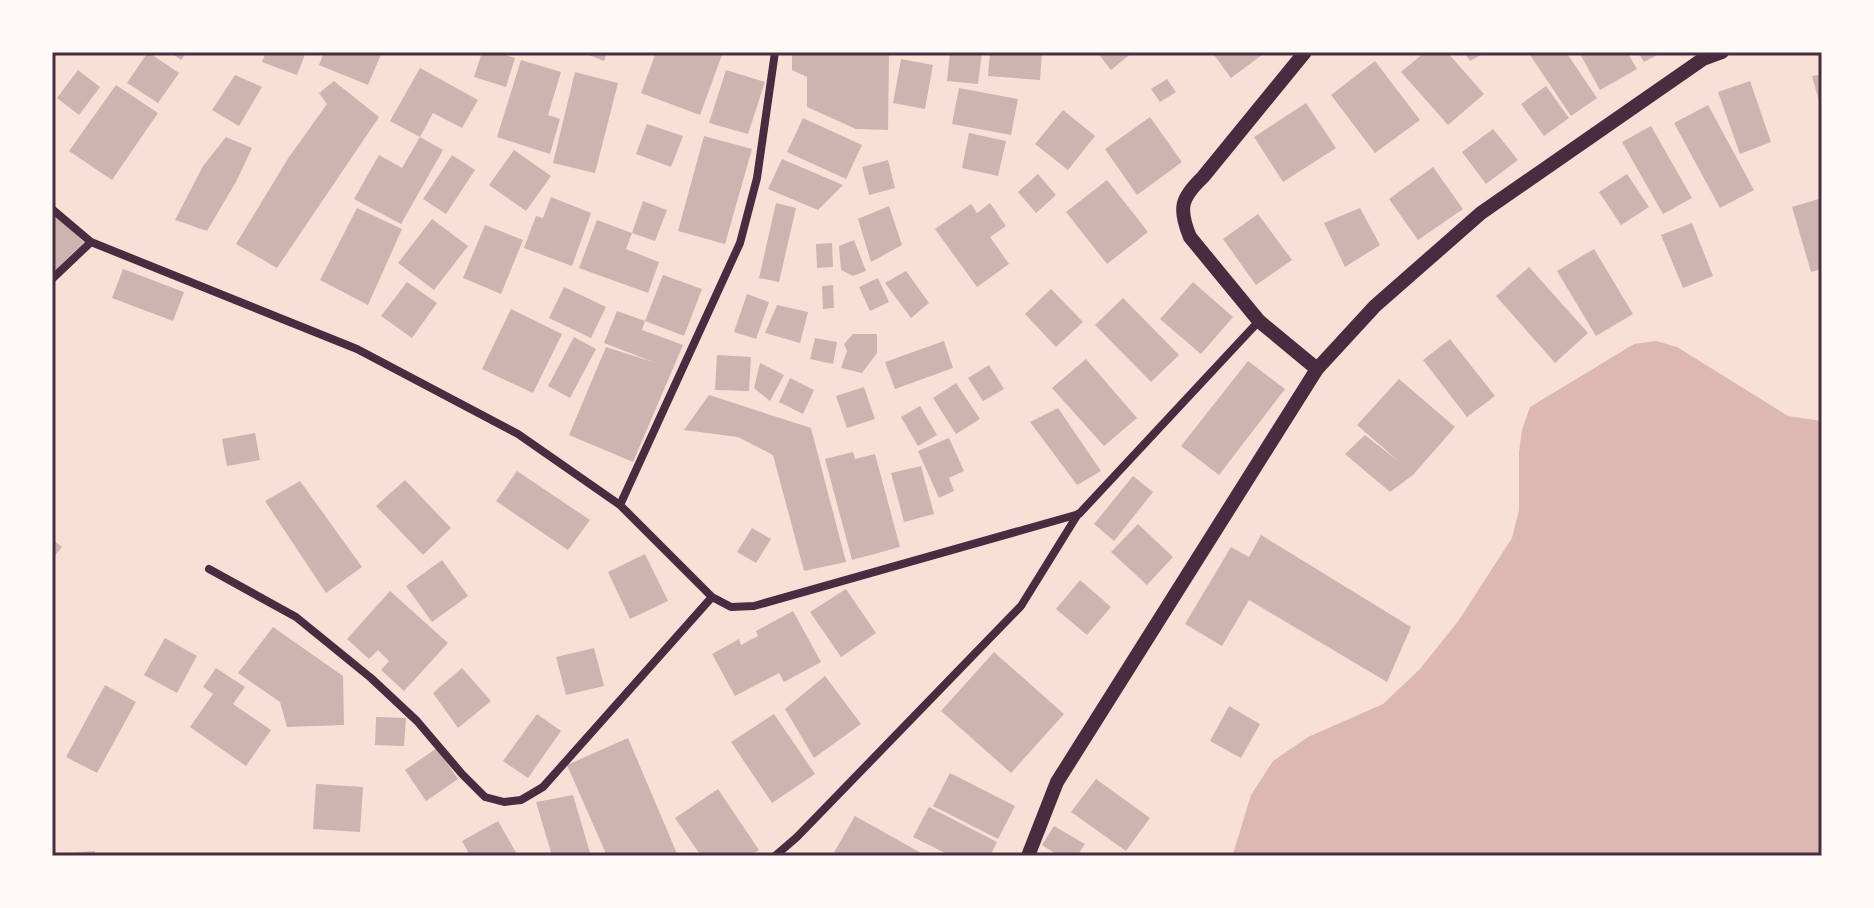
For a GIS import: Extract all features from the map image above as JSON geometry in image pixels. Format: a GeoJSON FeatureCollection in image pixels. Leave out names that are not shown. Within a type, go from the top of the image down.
{"type":"FeatureCollection","features":[{"type":"Feature","properties":{"kind":"street"},"geometry":{"type":"LineString","coordinates":[[620,505],[740,243],[757,178],[775,52]]}},
{"type":"Feature","properties":{"kind":"street"},"geometry":{"type":"LineString","coordinates":[[1305,52],[1189,190],[1182,207],[1190,237],[1259,321],[1317,369]]}},
{"type":"Feature","properties":{"kind":"street"},"geometry":{"type":"LineString","coordinates":[[1028,856],[1057,782],[1317,369],[1375,306],[1481,213],[1703,59],[1722,52]]}},
{"type":"Feature","properties":{"kind":"street"},"geometry":{"type":"LineString","coordinates":[[52,209],[91,242],[357,349],[518,434],[620,505],[712,597],[731,607],[754,606],[1079,514]]}},
{"type":"Feature","properties":{"kind":"street"},"geometry":{"type":"LineString","coordinates":[[52,279],[91,242]]}},
{"type":"Feature","properties":{"kind":"street"},"geometry":{"type":"LineString","coordinates":[[775,856],[1021,606],[1079,514],[1259,321]]}},
{"type":"Feature","properties":{"kind":"street"},"geometry":{"type":"LineString","coordinates":[[209,569],[296,617],[371,678],[417,721],[485,797],[504,802],[521,800],[543,787],[712,597]]}},
{"type":"Feature","properties":{"kind":"shaded area"},"geometry":{"type":"Polygon","coordinates":[[[1656,341],[1677,347],[1788,416],[1822,421],[1822,856],[1234,856],[1251,795],[1273,761],[1308,737],[1383,704],[1420,669],[1459,620],[1512,538],[1519,510],[1522,430],[1530,407],[1634,344],[1656,341]]]}},
{"type":"Feature","properties":{"kind":"building"},"geometry":{"type":"Polygon","coordinates":[[[148,52],[179,73],[158,103],[127,83],[148,52]]]}},
{"type":"Feature","properties":{"kind":"building"},"geometry":{"type":"Polygon","coordinates":[[[170,52],[187,52],[181,60],[170,52]]]}},
{"type":"Feature","properties":{"kind":"building"},"geometry":{"type":"Polygon","coordinates":[[[266,52],[306,52],[297,75],[262,62],[266,52]]]}},
{"type":"Feature","properties":{"kind":"building"},"geometry":{"type":"Polygon","coordinates":[[[324,52],[382,52],[368,85],[319,65],[324,52]]]}},
{"type":"Feature","properties":{"kind":"building"},"geometry":{"type":"Polygon","coordinates":[[[482,52],[515,58],[506,87],[474,77],[482,52]]]}},
{"type":"Feature","properties":{"kind":"building"},"geometry":{"type":"Polygon","coordinates":[[[581,52],[607,52],[604,61],[581,52]]]}},
{"type":"Feature","properties":{"kind":"building"},"geometry":{"type":"Polygon","coordinates":[[[656,52],[723,52],[700,115],[641,93],[656,52]]]}},
{"type":"Feature","properties":{"kind":"building"},"geometry":{"type":"Polygon","coordinates":[[[792,52],[889,52],[888,130],[856,129],[807,107],[807,77],[792,70],[792,52]]]}},
{"type":"Feature","properties":{"kind":"building"},"geometry":{"type":"Polygon","coordinates":[[[950,52],[982,52],[978,84],[947,81],[950,52]]]}},
{"type":"Feature","properties":{"kind":"building"},"geometry":{"type":"Polygon","coordinates":[[[990,52],[1042,52],[1040,80],[988,76],[990,52]]]}},
{"type":"Feature","properties":{"kind":"building"},"geometry":{"type":"Polygon","coordinates":[[[1097,52],[1133,52],[1111,70],[1097,52]]]}},
{"type":"Feature","properties":{"kind":"building"},"geometry":{"type":"Polygon","coordinates":[[[1212,52],[1266,52],[1231,78],[1212,52]]]}},
{"type":"Feature","properties":{"kind":"building"},"geometry":{"type":"Polygon","coordinates":[[[1425,52],[1447,52],[1484,94],[1448,125],[1401,72],[1425,52]]]}},
{"type":"Feature","properties":{"kind":"building"},"geometry":{"type":"Polygon","coordinates":[[[1464,52],[1486,52],[1470,61],[1464,52]]]}},
{"type":"Feature","properties":{"kind":"building"},"geometry":{"type":"Polygon","coordinates":[[[1528,52],[1566,52],[1597,98],[1571,116],[1528,52]]]}},
{"type":"Feature","properties":{"kind":"building"},"geometry":{"type":"Polygon","coordinates":[[[1579,52],[1627,52],[1637,69],[1600,90],[1579,52]]]}},
{"type":"Feature","properties":{"kind":"building"},"geometry":{"type":"Polygon","coordinates":[[[1638,52],[1663,52],[1644,62],[1638,52]]]}},
{"type":"Feature","properties":{"kind":"building"},"geometry":{"type":"Polygon","coordinates":[[[901,59],[933,65],[925,109],[893,103],[901,59]]]}},
{"type":"Feature","properties":{"kind":"building"},"geometry":{"type":"Polygon","coordinates":[[[521,60],[561,72],[548,115],[560,119],[550,154],[497,137],[521,60]]]}},
{"type":"Feature","properties":{"kind":"building"},"geometry":{"type":"Polygon","coordinates":[[[1375,61],[1420,120],[1375,153],[1331,95],[1375,61]]]}},
{"type":"Feature","properties":{"kind":"building"},"geometry":{"type":"Polygon","coordinates":[[[420,68],[478,100],[462,128],[433,113],[420,137],[390,121],[420,68]]]}},
{"type":"Feature","properties":{"kind":"building"},"geometry":{"type":"Polygon","coordinates":[[[78,70],[100,87],[79,115],[57,98],[78,70]]]}},
{"type":"Feature","properties":{"kind":"building"},"geometry":{"type":"Polygon","coordinates":[[[726,70],[765,82],[748,134],[709,123],[726,70]]]}},
{"type":"Feature","properties":{"kind":"building"},"geometry":{"type":"Polygon","coordinates":[[[575,72],[618,83],[595,173],[553,163],[575,72]]]}},
{"type":"Feature","properties":{"kind":"building"},"geometry":{"type":"Polygon","coordinates":[[[1822,74],[1822,109],[1821,109],[1812,76],[1822,74]]]}},
{"type":"Feature","properties":{"kind":"building"},"geometry":{"type":"Polygon","coordinates":[[[235,75],[262,87],[239,126],[212,110],[235,75]]]}},
{"type":"Feature","properties":{"kind":"building"},"geometry":{"type":"Polygon","coordinates":[[[1167,79],[1176,92],[1160,102],[1151,89],[1167,79]]]}},
{"type":"Feature","properties":{"kind":"building"},"geometry":{"type":"Polygon","coordinates":[[[334,81],[379,117],[277,268],[236,244],[289,157],[327,104],[319,93],[334,81]]]}},
{"type":"Feature","properties":{"kind":"building"},"geometry":{"type":"Polygon","coordinates":[[[1750,81],[1771,142],[1740,154],[1718,92],[1750,81]]]}},
{"type":"Feature","properties":{"kind":"building"},"geometry":{"type":"Polygon","coordinates":[[[116,85],[158,113],[112,180],[69,151],[116,85]]]}},
{"type":"Feature","properties":{"kind":"building"},"geometry":{"type":"Polygon","coordinates":[[[1546,86],[1569,118],[1544,136],[1521,104],[1546,86]]]}},
{"type":"Feature","properties":{"kind":"building"},"geometry":{"type":"Polygon","coordinates":[[[959,88],[1018,99],[1011,135],[952,124],[959,88]]]}},
{"type":"Feature","properties":{"kind":"building"},"geometry":{"type":"Polygon","coordinates":[[[1306,103],[1336,148],[1283,182],[1254,137],[1306,103]]]}},
{"type":"Feature","properties":{"kind":"building"},"geometry":{"type":"Polygon","coordinates":[[[1708,105],[1754,190],[1720,208],[1674,123],[1708,105]]]}},
{"type":"Feature","properties":{"kind":"building"},"geometry":{"type":"Polygon","coordinates":[[[1063,110],[1095,136],[1068,170],[1035,144],[1063,110]]]}},
{"type":"Feature","properties":{"kind":"building"},"geometry":{"type":"Polygon","coordinates":[[[1150,117],[1182,162],[1137,195],[1105,149],[1150,117]]]}},
{"type":"Feature","properties":{"kind":"building"},"geometry":{"type":"Polygon","coordinates":[[[803,118],[862,145],[846,179],[787,152],[803,118]]]}},
{"type":"Feature","properties":{"kind":"building"},"geometry":{"type":"Polygon","coordinates":[[[647,124],[683,136],[671,167],[636,154],[647,124]]]}},
{"type":"Feature","properties":{"kind":"building"},"geometry":{"type":"Polygon","coordinates":[[[1651,126],[1692,198],[1663,214],[1622,142],[1651,126]]]}},
{"type":"Feature","properties":{"kind":"building"},"geometry":{"type":"Polygon","coordinates":[[[1493,129],[1518,160],[1486,184],[1462,152],[1493,129]]]}},
{"type":"Feature","properties":{"kind":"building"},"geometry":{"type":"Polygon","coordinates":[[[969,133],[1006,141],[998,176],[962,168],[969,133]]]}},
{"type":"Feature","properties":{"kind":"building"},"geometry":{"type":"Polygon","coordinates":[[[704,136],[752,149],[725,244],[678,231],[704,136]]]}},
{"type":"Feature","properties":{"kind":"building"},"geometry":{"type":"Polygon","coordinates":[[[226,137],[252,148],[207,231],[175,220],[203,166],[226,137]]]}},
{"type":"Feature","properties":{"kind":"building"},"geometry":{"type":"Polygon","coordinates":[[[420,137],[443,150],[401,224],[354,199],[379,155],[402,168],[420,137]]]}},
{"type":"Feature","properties":{"kind":"building"},"geometry":{"type":"Polygon","coordinates":[[[514,150],[551,176],[526,211],[489,185],[514,150]]]}},
{"type":"Feature","properties":{"kind":"building"},"geometry":{"type":"Polygon","coordinates":[[[452,155],[475,170],[446,214],[423,199],[452,155]]]}},
{"type":"Feature","properties":{"kind":"building"},"geometry":{"type":"Polygon","coordinates":[[[782,159],[843,185],[818,210],[768,189],[782,159]]]}},
{"type":"Feature","properties":{"kind":"building"},"geometry":{"type":"Polygon","coordinates":[[[888,160],[895,188],[869,195],[862,167],[888,160]]]}},
{"type":"Feature","properties":{"kind":"building"},"geometry":{"type":"Polygon","coordinates":[[[1433,167],[1463,209],[1418,240],[1389,199],[1433,167]]]}},
{"type":"Feature","properties":{"kind":"building"},"geometry":{"type":"Polygon","coordinates":[[[1038,174],[1056,195],[1036,213],[1018,192],[1038,174]]]}},
{"type":"Feature","properties":{"kind":"building"},"geometry":{"type":"Polygon","coordinates":[[[1627,174],[1649,207],[1621,225],[1599,192],[1627,174]]]}},
{"type":"Feature","properties":{"kind":"building"},"geometry":{"type":"Polygon","coordinates":[[[1107,180],[1148,232],[1107,264],[1066,212],[1107,180]]]}},
{"type":"Feature","properties":{"kind":"building"},"geometry":{"type":"Polygon","coordinates":[[[551,197],[591,213],[572,266],[524,248],[536,216],[543,218],[551,197]]]}},
{"type":"Feature","properties":{"kind":"building"},"geometry":{"type":"Polygon","coordinates":[[[1822,198],[1822,269],[1811,272],[1792,207],[1822,198]]]}},
{"type":"Feature","properties":{"kind":"building"},"geometry":{"type":"Polygon","coordinates":[[[643,201],[667,210],[655,241],[632,233],[643,201]]]}},
{"type":"Feature","properties":{"kind":"building"},"geometry":{"type":"Polygon","coordinates":[[[776,203],[796,208],[779,282],[759,278],[776,203]]]}},
{"type":"Feature","properties":{"kind":"building"},"geometry":{"type":"Polygon","coordinates":[[[990,203],[1006,226],[990,237],[1009,264],[977,287],[935,229],[971,204],[977,213],[990,203]]]}},
{"type":"Feature","properties":{"kind":"building"},"geometry":{"type":"Polygon","coordinates":[[[889,206],[902,245],[871,262],[858,219],[889,206]]]}},
{"type":"Feature","properties":{"kind":"building"},"geometry":{"type":"Polygon","coordinates":[[[357,208],[402,229],[368,305],[320,280],[357,208]]]}},
{"type":"Feature","properties":{"kind":"building"},"geometry":{"type":"Polygon","coordinates":[[[1360,208],[1380,245],[1345,267],[1324,223],[1360,208]]]}},
{"type":"Feature","properties":{"kind":"building"},"geometry":{"type":"Polygon","coordinates":[[[52,213],[84,242],[52,274],[52,213]]]}},
{"type":"Feature","properties":{"kind":"building"},"geometry":{"type":"Polygon","coordinates":[[[1258,214],[1292,260],[1256,285],[1223,239],[1258,214]]]}},
{"type":"Feature","properties":{"kind":"building"},"geometry":{"type":"Polygon","coordinates":[[[432,219],[468,246],[434,290],[398,263],[432,219]]]}},
{"type":"Feature","properties":{"kind":"building"},"geometry":{"type":"Polygon","coordinates":[[[597,220],[632,233],[626,249],[659,262],[648,293],[579,268],[597,220]]]}},
{"type":"Feature","properties":{"kind":"building"},"geometry":{"type":"Polygon","coordinates":[[[1692,223],[1713,276],[1683,288],[1661,235],[1692,223]]]}},
{"type":"Feature","properties":{"kind":"building"},"geometry":{"type":"Polygon","coordinates":[[[485,225],[523,240],[501,294],[463,278],[485,225]]]}},
{"type":"Feature","properties":{"kind":"building"},"geometry":{"type":"Polygon","coordinates":[[[854,240],[866,271],[853,276],[841,270],[839,246],[854,240]]]}},
{"type":"Feature","properties":{"kind":"building"},"geometry":{"type":"Polygon","coordinates":[[[832,243],[833,267],[817,268],[816,244],[832,243]]]}},
{"type":"Feature","properties":{"kind":"building"},"geometry":{"type":"Polygon","coordinates":[[[1594,249],[1633,314],[1596,336],[1557,271],[1594,249]]]}},
{"type":"Feature","properties":{"kind":"building"},"geometry":{"type":"Polygon","coordinates":[[[1529,267],[1588,333],[1555,363],[1496,296],[1529,267]]]}},
{"type":"Feature","properties":{"kind":"building"},"geometry":{"type":"Polygon","coordinates":[[[123,269],[184,292],[173,321],[112,298],[123,269]]]}},
{"type":"Feature","properties":{"kind":"building"},"geometry":{"type":"Polygon","coordinates":[[[906,271],[929,303],[911,318],[885,283],[906,271]]]}},
{"type":"Feature","properties":{"kind":"building"},"geometry":{"type":"Polygon","coordinates":[[[663,275],[702,289],[684,336],[645,321],[663,275]]]}},
{"type":"Feature","properties":{"kind":"building"},"geometry":{"type":"Polygon","coordinates":[[[878,278],[889,302],[870,311],[859,287],[878,278]]]}},
{"type":"Feature","properties":{"kind":"building"},"geometry":{"type":"Polygon","coordinates":[[[407,282],[437,303],[412,338],[381,316],[407,282]]]}},
{"type":"Feature","properties":{"kind":"building"},"geometry":{"type":"Polygon","coordinates":[[[1193,282],[1233,317],[1201,354],[1160,319],[1193,282]]]}},
{"type":"Feature","properties":{"kind":"building"},"geometry":{"type":"Polygon","coordinates":[[[833,285],[834,308],[823,309],[822,286],[833,285]]]}},
{"type":"Feature","properties":{"kind":"building"},"geometry":{"type":"Polygon","coordinates":[[[564,287],[606,307],[591,338],[549,318],[564,287]]]}},
{"type":"Feature","properties":{"kind":"building"},"geometry":{"type":"Polygon","coordinates":[[[1051,289],[1083,322],[1056,347],[1025,314],[1051,289]]]}},
{"type":"Feature","properties":{"kind":"building"},"geometry":{"type":"Polygon","coordinates":[[[747,294],[769,302],[756,339],[734,332],[747,294]]]}},
{"type":"Feature","properties":{"kind":"building"},"geometry":{"type":"Polygon","coordinates":[[[1123,298],[1179,355],[1151,382],[1095,325],[1123,298]]]}},
{"type":"Feature","properties":{"kind":"building"},"geometry":{"type":"Polygon","coordinates":[[[777,305],[808,312],[800,343],[765,333],[777,305]]]}},
{"type":"Feature","properties":{"kind":"building"},"geometry":{"type":"Polygon","coordinates":[[[511,309],[562,334],[533,393],[482,369],[511,309]]]}},
{"type":"Feature","properties":{"kind":"building"},"geometry":{"type":"Polygon","coordinates":[[[617,311],[645,321],[642,330],[683,345],[633,462],[569,435],[606,347],[656,363],[604,343],[617,311]]]}},
{"type":"Feature","properties":{"kind":"building"},"geometry":{"type":"Polygon","coordinates":[[[853,334],[877,334],[877,353],[862,373],[841,368],[847,351],[844,344],[853,334]]]}},
{"type":"Feature","properties":{"kind":"building"},"geometry":{"type":"Polygon","coordinates":[[[574,337],[596,349],[570,398],[548,386],[574,337]]]}},
{"type":"Feature","properties":{"kind":"building"},"geometry":{"type":"Polygon","coordinates":[[[815,338],[837,342],[833,364],[810,359],[815,338]]]}},
{"type":"Feature","properties":{"kind":"building"},"geometry":{"type":"Polygon","coordinates":[[[1450,339],[1495,396],[1467,417],[1423,360],[1450,339]]]}},
{"type":"Feature","properties":{"kind":"building"},"geometry":{"type":"Polygon","coordinates":[[[944,341],[953,368],[895,389],[885,362],[944,341]]]}},
{"type":"Feature","properties":{"kind":"building"},"geometry":{"type":"Polygon","coordinates":[[[717,355],[751,357],[749,391],[715,390],[717,355]]]}},
{"type":"Feature","properties":{"kind":"building"},"geometry":{"type":"Polygon","coordinates":[[[1086,359],[1137,418],[1104,446],[1052,388],[1086,359]]]}},
{"type":"Feature","properties":{"kind":"building"},"geometry":{"type":"Polygon","coordinates":[[[1248,361],[1285,389],[1219,475],[1181,446],[1248,361]]]}},
{"type":"Feature","properties":{"kind":"building"},"geometry":{"type":"Polygon","coordinates":[[[760,363],[784,375],[770,401],[754,388],[760,363]]]}},
{"type":"Feature","properties":{"kind":"building"},"geometry":{"type":"Polygon","coordinates":[[[989,365],[1004,389],[983,401],[968,378],[989,365]]]}},
{"type":"Feature","properties":{"kind":"building"},"geometry":{"type":"Polygon","coordinates":[[[790,378],[814,390],[803,414],[779,402],[790,378]]]}},
{"type":"Feature","properties":{"kind":"building"},"geometry":{"type":"Polygon","coordinates":[[[1399,379],[1455,427],[1413,475],[1390,492],[1345,454],[1365,435],[1402,464],[1357,425],[1399,379]]]}},
{"type":"Feature","properties":{"kind":"building"},"geometry":{"type":"Polygon","coordinates":[[[956,383],[980,419],[956,434],[933,398],[956,383]]]}},
{"type":"Feature","properties":{"kind":"building"},"geometry":{"type":"Polygon","coordinates":[[[864,387],[875,419],[847,428],[836,396],[864,387]]]}},
{"type":"Feature","properties":{"kind":"building"},"geometry":{"type":"Polygon","coordinates":[[[709,395],[811,428],[846,562],[804,571],[773,455],[738,437],[684,430],[709,395]]]}},
{"type":"Feature","properties":{"kind":"building"},"geometry":{"type":"Polygon","coordinates":[[[920,406],[937,435],[918,446],[901,417],[920,406]]]}},
{"type":"Feature","properties":{"kind":"building"},"geometry":{"type":"Polygon","coordinates":[[[1058,408],[1101,471],[1077,485],[1030,422],[1058,408]]]}},
{"type":"Feature","properties":{"kind":"building"},"geometry":{"type":"Polygon","coordinates":[[[255,433],[260,460],[227,466],[222,439],[255,433]]]}},
{"type":"Feature","properties":{"kind":"building"},"geometry":{"type":"Polygon","coordinates":[[[949,438],[964,471],[949,478],[954,491],[939,498],[918,451],[949,438]]]}},
{"type":"Feature","properties":{"kind":"building"},"geometry":{"type":"Polygon","coordinates":[[[853,452],[855,459],[875,454],[900,547],[852,560],[825,459],[853,452]]]}},
{"type":"Feature","properties":{"kind":"building"},"geometry":{"type":"Polygon","coordinates":[[[921,466],[934,514],[904,522],[891,473],[921,466]]]}},
{"type":"Feature","properties":{"kind":"building"},"geometry":{"type":"Polygon","coordinates":[[[517,471],[590,520],[568,550],[496,501],[517,471]]]}},
{"type":"Feature","properties":{"kind":"building"},"geometry":{"type":"Polygon","coordinates":[[[1133,476],[1153,492],[1114,541],[1094,524],[1133,476]]]}},
{"type":"Feature","properties":{"kind":"building"},"geometry":{"type":"Polygon","coordinates":[[[405,480],[451,528],[423,555],[376,506],[405,480]]]}},
{"type":"Feature","properties":{"kind":"building"},"geometry":{"type":"Polygon","coordinates":[[[300,481],[362,567],[326,593],[265,501],[300,481]]]}},
{"type":"Feature","properties":{"kind":"building"},"geometry":{"type":"Polygon","coordinates":[[[1138,524],[1173,557],[1147,585],[1111,552],[1138,524]]]}},
{"type":"Feature","properties":{"kind":"building"},"geometry":{"type":"Polygon","coordinates":[[[752,528],[771,539],[756,563],[737,552],[752,528]]]}},
{"type":"Feature","properties":{"kind":"building"},"geometry":{"type":"Polygon","coordinates":[[[1261,535],[1411,627],[1387,682],[1249,600],[1222,646],[1185,624],[1231,547],[1249,557],[1261,535]]]}},
{"type":"Feature","properties":{"kind":"building"},"geometry":{"type":"Polygon","coordinates":[[[52,539],[62,547],[52,559],[52,539]]]}},
{"type":"Feature","properties":{"kind":"building"},"geometry":{"type":"Polygon","coordinates":[[[645,554],[668,601],[630,619],[608,572],[645,554]]]}},
{"type":"Feature","properties":{"kind":"building"},"geometry":{"type":"Polygon","coordinates":[[[442,560],[468,596],[432,622],[406,586],[442,560]]]}},
{"type":"Feature","properties":{"kind":"building"},"geometry":{"type":"Polygon","coordinates":[[[1080,580],[1111,607],[1087,635],[1056,609],[1080,580]]]}},
{"type":"Feature","properties":{"kind":"building"},"geometry":{"type":"Polygon","coordinates":[[[846,589],[876,633],[841,657],[810,612],[846,589]]]}},
{"type":"Feature","properties":{"kind":"building"},"geometry":{"type":"Polygon","coordinates":[[[390,591],[448,643],[404,691],[381,670],[389,661],[378,650],[369,659],[347,639],[390,591]]]}},
{"type":"Feature","properties":{"kind":"building"},"geometry":{"type":"Polygon","coordinates":[[[793,611],[821,662],[784,682],[779,673],[735,696],[712,654],[739,639],[741,645],[758,636],[756,631],[793,611]]]}},
{"type":"Feature","properties":{"kind":"building"},"geometry":{"type":"Polygon","coordinates":[[[273,627],[343,676],[344,725],[287,727],[280,702],[238,673],[273,627]]]}},
{"type":"Feature","properties":{"kind":"building"},"geometry":{"type":"Polygon","coordinates":[[[165,638],[197,656],[177,693],[144,675],[165,638]]]}},
{"type":"Feature","properties":{"kind":"building"},"geometry":{"type":"Polygon","coordinates":[[[594,648],[604,686],[566,695],[556,657],[594,648]]]}},
{"type":"Feature","properties":{"kind":"building"},"geometry":{"type":"Polygon","coordinates":[[[994,652],[1064,714],[1011,773],[941,711],[994,652]]]}},
{"type":"Feature","properties":{"kind":"building"},"geometry":{"type":"Polygon","coordinates":[[[216,668],[245,687],[233,704],[271,730],[246,766],[190,727],[213,694],[203,687],[216,668]]]}},
{"type":"Feature","properties":{"kind":"building"},"geometry":{"type":"Polygon","coordinates":[[[462,668],[491,701],[458,728],[433,693],[462,668]]]}},
{"type":"Feature","properties":{"kind":"building"},"geometry":{"type":"Polygon","coordinates":[[[825,676],[861,724],[814,758],[785,709],[825,676]]]}},
{"type":"Feature","properties":{"kind":"building"},"geometry":{"type":"Polygon","coordinates":[[[105,685],[136,702],[97,773],[66,757],[105,685]]]}},
{"type":"Feature","properties":{"kind":"building"},"geometry":{"type":"Polygon","coordinates":[[[1229,706],[1260,724],[1241,758],[1210,741],[1229,706]]]}},
{"type":"Feature","properties":{"kind":"building"},"geometry":{"type":"Polygon","coordinates":[[[537,714],[561,731],[528,778],[503,761],[537,714]]]}},
{"type":"Feature","properties":{"kind":"building"},"geometry":{"type":"Polygon","coordinates":[[[774,714],[815,774],[772,803],[731,742],[774,714]]]}},
{"type":"Feature","properties":{"kind":"building"},"geometry":{"type":"Polygon","coordinates":[[[376,717],[406,718],[404,746],[375,745],[376,717]]]}},
{"type":"Feature","properties":{"kind":"building"},"geometry":{"type":"Polygon","coordinates":[[[628,738],[678,856],[607,856],[567,765],[628,738]]]}},
{"type":"Feature","properties":{"kind":"building"},"geometry":{"type":"Polygon","coordinates":[[[437,748],[458,779],[426,801],[405,770],[437,748]]]}},
{"type":"Feature","properties":{"kind":"building"},"geometry":{"type":"Polygon","coordinates":[[[950,773],[1015,806],[998,839],[933,806],[950,773]]]}},
{"type":"Feature","properties":{"kind":"building"},"geometry":{"type":"Polygon","coordinates":[[[1096,779],[1150,818],[1126,851],[1071,812],[1096,779]]]}},
{"type":"Feature","properties":{"kind":"building"},"geometry":{"type":"Polygon","coordinates":[[[316,784],[363,787],[360,832],[313,829],[316,784]]]}},
{"type":"Feature","properties":{"kind":"building"},"geometry":{"type":"Polygon","coordinates":[[[718,789],[759,850],[750,856],[701,856],[675,818],[718,789]]]}},
{"type":"Feature","properties":{"kind":"building"},"geometry":{"type":"Polygon","coordinates":[[[573,795],[591,856],[552,856],[536,802],[573,795]]]}},
{"type":"Feature","properties":{"kind":"building"},"geometry":{"type":"Polygon","coordinates":[[[929,807],[997,842],[990,856],[951,856],[913,837],[929,807]]]}},
{"type":"Feature","properties":{"kind":"building"},"geometry":{"type":"Polygon","coordinates":[[[855,816],[921,853],[920,856],[832,856],[855,816]]]}},
{"type":"Feature","properties":{"kind":"building"},"geometry":{"type":"Polygon","coordinates":[[[498,821],[518,856],[470,856],[462,841],[498,821]]]}},
{"type":"Feature","properties":{"kind":"building"},"geometry":{"type":"Polygon","coordinates":[[[1054,826],[1085,844],[1077,856],[1059,856],[1042,845],[1054,826]]]}},
{"type":"Feature","properties":{"kind":"building"},"geometry":{"type":"Polygon","coordinates":[[[95,851],[95,856],[57,856],[57,854],[95,851]]]}}]}
